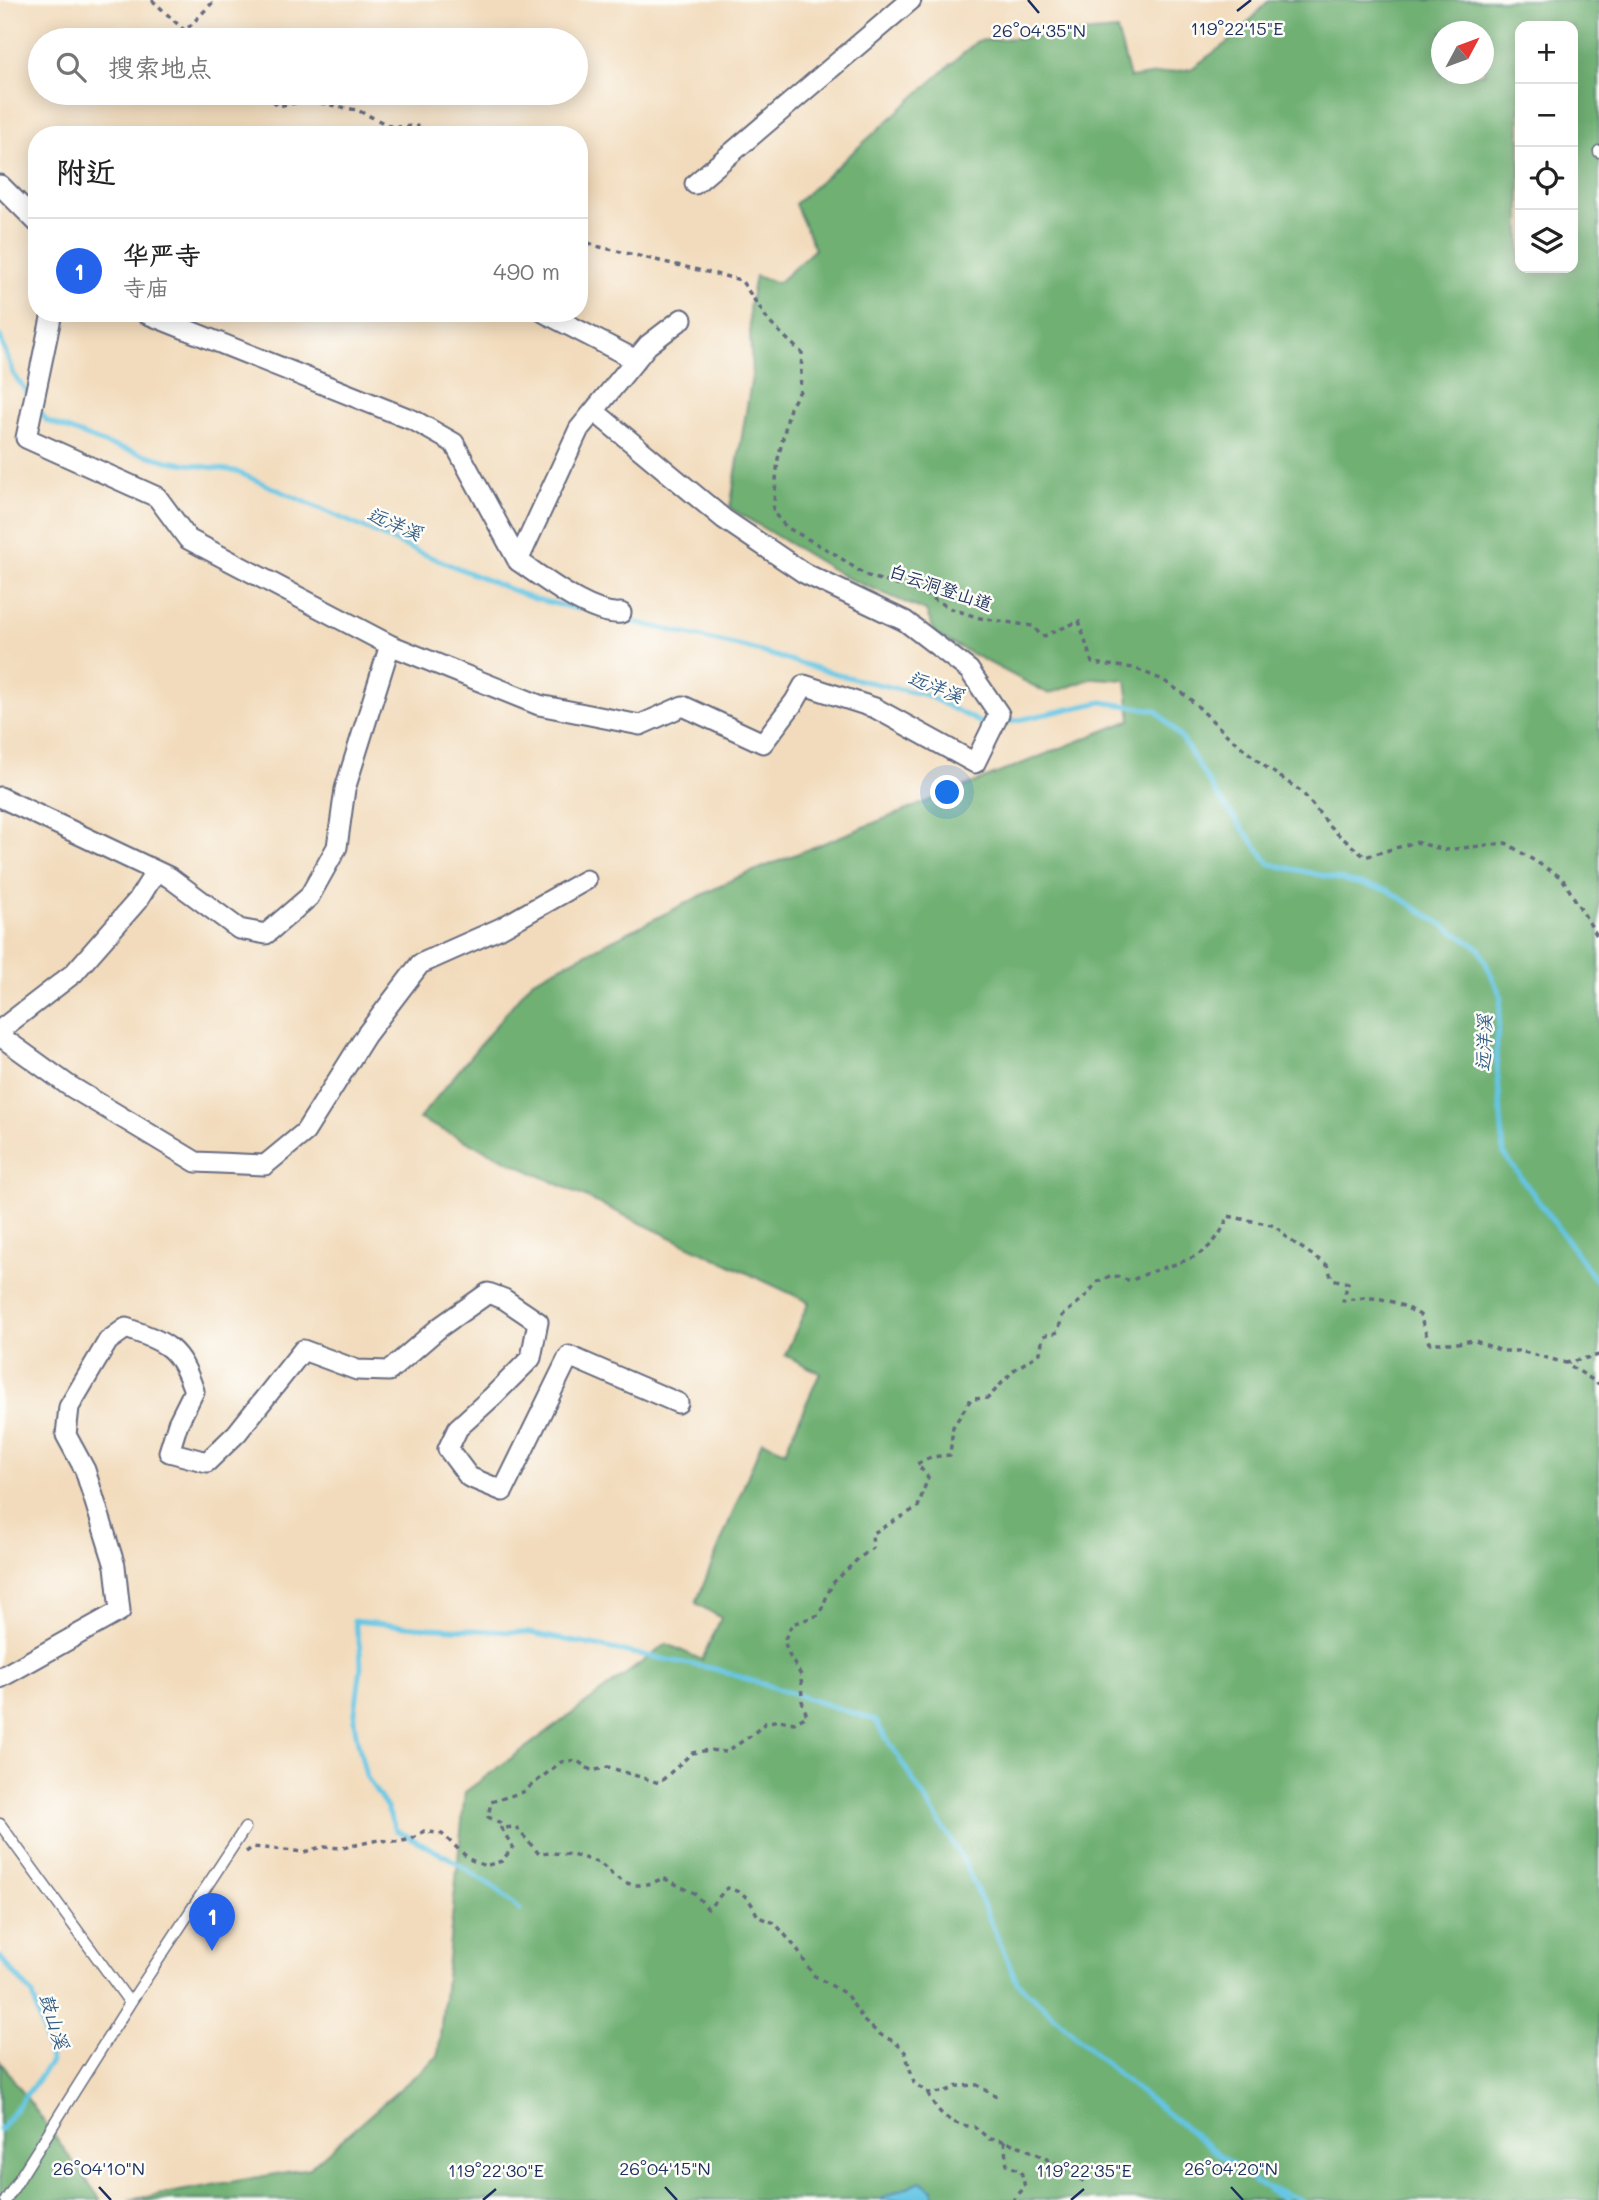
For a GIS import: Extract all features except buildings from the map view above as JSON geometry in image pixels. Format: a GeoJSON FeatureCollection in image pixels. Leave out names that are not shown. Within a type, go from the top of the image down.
{"type":"FeatureCollection","features":[{"type":"Feature","properties":{"kind":"street"},"geometry":{"type":"LineString","coordinates":[[695,184],[911,0]]}},
{"type":"Feature","properties":{"kind":"street"},"geometry":{"type":"LineString","coordinates":[[0,185],[28,213]]}},
{"type":"Feature","properties":{"kind":"street"},"geometry":{"type":"LineString","coordinates":[[518,561],[579,429],[648,345],[682,318]]}},
{"type":"Feature","properties":{"kind":"street"},"geometry":{"type":"LineString","coordinates":[[50,322],[26,438],[157,497],[188,539],[390,645],[539,705],[640,725],[683,706],[763,743],[804,685],[875,708],[975,763],[999,714],[969,670],[905,621],[804,573],[724,520],[594,411]]}},
{"type":"Feature","properties":{"kind":"street"},"geometry":{"type":"LineString","coordinates":[[167,322],[415,422],[454,443],[518,561],[584,604],[615,614],[621,613]]}},
{"type":"Feature","properties":{"kind":"street"},"geometry":{"type":"LineString","coordinates":[[563,322],[636,359]]}},
{"type":"Feature","properties":{"kind":"street"},"geometry":{"type":"LineString","coordinates":[[0,797],[169,877],[239,929],[266,934],[309,897],[337,847],[345,789],[390,645]]}},
{"type":"Feature","properties":{"kind":"street"},"geometry":{"type":"LineString","coordinates":[[0,1030],[74,973],[138,900],[156,871]]}},
{"type":"Feature","properties":{"kind":"street"},"geometry":{"type":"LineString","coordinates":[[0,1036],[68,1085],[196,1163],[265,1165],[305,1132],[366,1035],[420,964],[501,928],[586,880]]}},
{"type":"Feature","properties":{"kind":"street"},"geometry":{"type":"LineString","coordinates":[[0,1678],[120,1611],[115,1566],[85,1470],[66,1435],[69,1406],[108,1340],[126,1328],[162,1341],[184,1364],[194,1391],[178,1423],[169,1452],[207,1462],[237,1433],[303,1350],[357,1370],[389,1371],[440,1327],[488,1293],[504,1299],[538,1322],[531,1358],[458,1428],[449,1449],[469,1477],[503,1491],[569,1356],[678,1403]]}},
{"type":"Feature","properties":{"kind":"lane"},"geometry":{"type":"LineString","coordinates":[[0,1824],[130,2003]]}},
{"type":"Feature","properties":{"kind":"lane"},"geometry":{"type":"LineString","coordinates":[[6,2200],[130,2003],[245,1828]]}},
{"type":"Feature","properties":{"kind":"path"},"geometry":{"type":"LineString","coordinates":[[152,0],[182,28]]}},
{"type":"Feature","properties":{"kind":"path"},"geometry":{"type":"LineString","coordinates":[[188,28],[215,0]]}},
{"type":"Feature","properties":{"kind":"path"},"geometry":{"type":"LineString","coordinates":[[328,105],[357,110],[391,126]]}},
{"type":"Feature","properties":{"kind":"path","name":"白云洞登山道"},"geometry":{"type":"LineString","coordinates":[[588,243],[741,280],[770,323],[802,353],[800,391],[790,408],[776,472],[773,512],[786,527],[835,554],[864,575],[922,593],[952,609],[980,618],[1033,626],[1042,637],[1079,621],[1092,663],[1134,668],[1163,680],[1189,698],[1263,765],[1302,792],[1332,830],[1365,857],[1416,842],[1445,850],[1506,843],[1562,878],[1599,939]]}},
{"type":"Feature","properties":{"kind":"path"},"geometry":{"type":"LineString","coordinates":[[501,1823],[488,1817],[491,1802],[523,1792],[561,1762],[576,1760],[592,1771],[608,1767],[659,1783],[692,1753],[709,1750],[726,1752],[765,1723],[779,1720],[794,1723],[807,1716],[802,1701],[801,1675],[784,1641],[792,1624],[819,1615],[832,1584],[873,1548],[872,1534],[918,1507],[928,1477],[917,1464],[931,1457],[950,1455],[953,1427],[971,1399],[988,1398],[1014,1370],[1040,1353],[1044,1336],[1058,1332],[1062,1316],[1086,1296],[1097,1282],[1112,1275],[1131,1281],[1146,1273],[1181,1264],[1214,1244],[1223,1232],[1228,1216],[1276,1226],[1287,1238],[1327,1265],[1332,1279],[1348,1283],[1343,1301],[1374,1297],[1392,1300],[1420,1315],[1429,1343],[1473,1340],[1502,1351],[1520,1351],[1566,1363],[1599,1384]]}},
{"type":"Feature","properties":{"kind":"path"},"geometry":{"type":"LineString","coordinates":[[1566,1363],[1599,1355]]}},
{"type":"Feature","properties":{"kind":"path"},"geometry":{"type":"LineString","coordinates":[[225,1856],[239,1857],[253,1847],[304,1852],[321,1847],[342,1848],[377,1840],[398,1842],[412,1839],[424,1831],[442,1834],[469,1859],[485,1866],[502,1861],[513,1847],[501,1828],[516,1827],[539,1854],[553,1852],[602,1864],[612,1875],[631,1886],[649,1885],[663,1878],[694,1893],[708,1909],[727,1888],[741,1891],[751,1902],[758,1917],[775,1923],[796,1948],[813,1975],[846,1994],[865,2022],[905,2052],[914,2083],[928,2093],[932,2103],[943,2116],[958,2126],[974,2126],[989,2139],[1004,2141],[1055,2163],[1085,2182]]}},
{"type":"Feature","properties":{"kind":"path"},"geometry":{"type":"LineString","coordinates":[[928,2093],[977,2085],[998,2098]]}},
{"type":"Feature","properties":{"kind":"path"},"geometry":{"type":"LineString","coordinates":[[1004,2141],[1007,2165],[1021,2171],[1026,2187],[1013,2200]]}},
{"type":"Feature","properties":{"kind":"green space"},"geometry":{"type":"Polygon","coordinates":[[[1269,0],[1599,0],[1599,2200],[129,2200],[309,2168],[438,2056],[465,1792],[667,1644],[702,1660],[721,1618],[696,1603],[762,1441],[785,1451],[820,1373],[785,1355],[809,1302],[419,1119],[533,980],[734,879],[1131,720],[1126,680],[1093,678],[1049,694],[936,635],[926,611],[845,577],[730,508],[752,376],[749,309],[755,276],[778,283],[815,249],[795,204],[977,41],[1117,30],[1130,78],[1191,69],[1236,36],[1269,0]]]}},
{"type":"Feature","properties":{"kind":"green space"},"geometry":{"type":"Polygon","coordinates":[[[0,2061],[101,2200],[0,2200],[0,2061]]]}},
{"type":"Feature","properties":{"kind":"water"},"geometry":{"type":"Polygon","coordinates":[[[921,2181],[933,2190],[933,2200],[878,2200],[921,2181]]]}},
{"type":"Feature","properties":{"kind":"waterway","name":"远洋溪"},"geometry":{"type":"LineString","coordinates":[[0,336],[13,373],[30,397]]}},
{"type":"Feature","properties":{"kind":"waterway","name":"远洋溪"},"geometry":{"type":"LineString","coordinates":[[37,408],[47,421],[106,444],[168,461],[235,471],[416,551],[534,599],[578,609]]}},
{"type":"Feature","properties":{"kind":"waterway","name":"远洋溪"},"geometry":{"type":"LineString","coordinates":[[621,619],[747,648],[855,679],[926,695],[987,726]]}},
{"type":"Feature","properties":{"kind":"waterway","name":"远洋溪"},"geometry":{"type":"LineString","coordinates":[[1000,724],[1102,702],[1156,710],[1183,740],[1216,794],[1270,864],[1388,890],[1479,948],[1501,996],[1496,1053],[1504,1154],[1599,1284]]}},
{"type":"Feature","properties":{"kind":"waterway"},"geometry":{"type":"LineString","coordinates":[[520,1910],[498,1890],[449,1858],[396,1830],[387,1808],[366,1776],[356,1734],[354,1720],[361,1667],[354,1621],[530,1633],[715,1669],[875,1720],[964,1861],[1017,1982],[1121,2077],[1256,2183],[1301,2200]]}},
{"type":"Feature","properties":{"kind":"waterway","name":"鼓山溪"},"geometry":{"type":"LineString","coordinates":[[0,1957],[33,1995],[51,2062],[0,2130]]}},
{"type":"Feature","properties":{"kind":"waterway"},"geometry":{"type":"LineString","coordinates":[[1269,2191],[1284,2200]]}},
{"type":"Feature","properties":{"kind":"place","name":"华严寺"},"geometry":{"type":"Point","coordinates":[212,1951]}}]}
